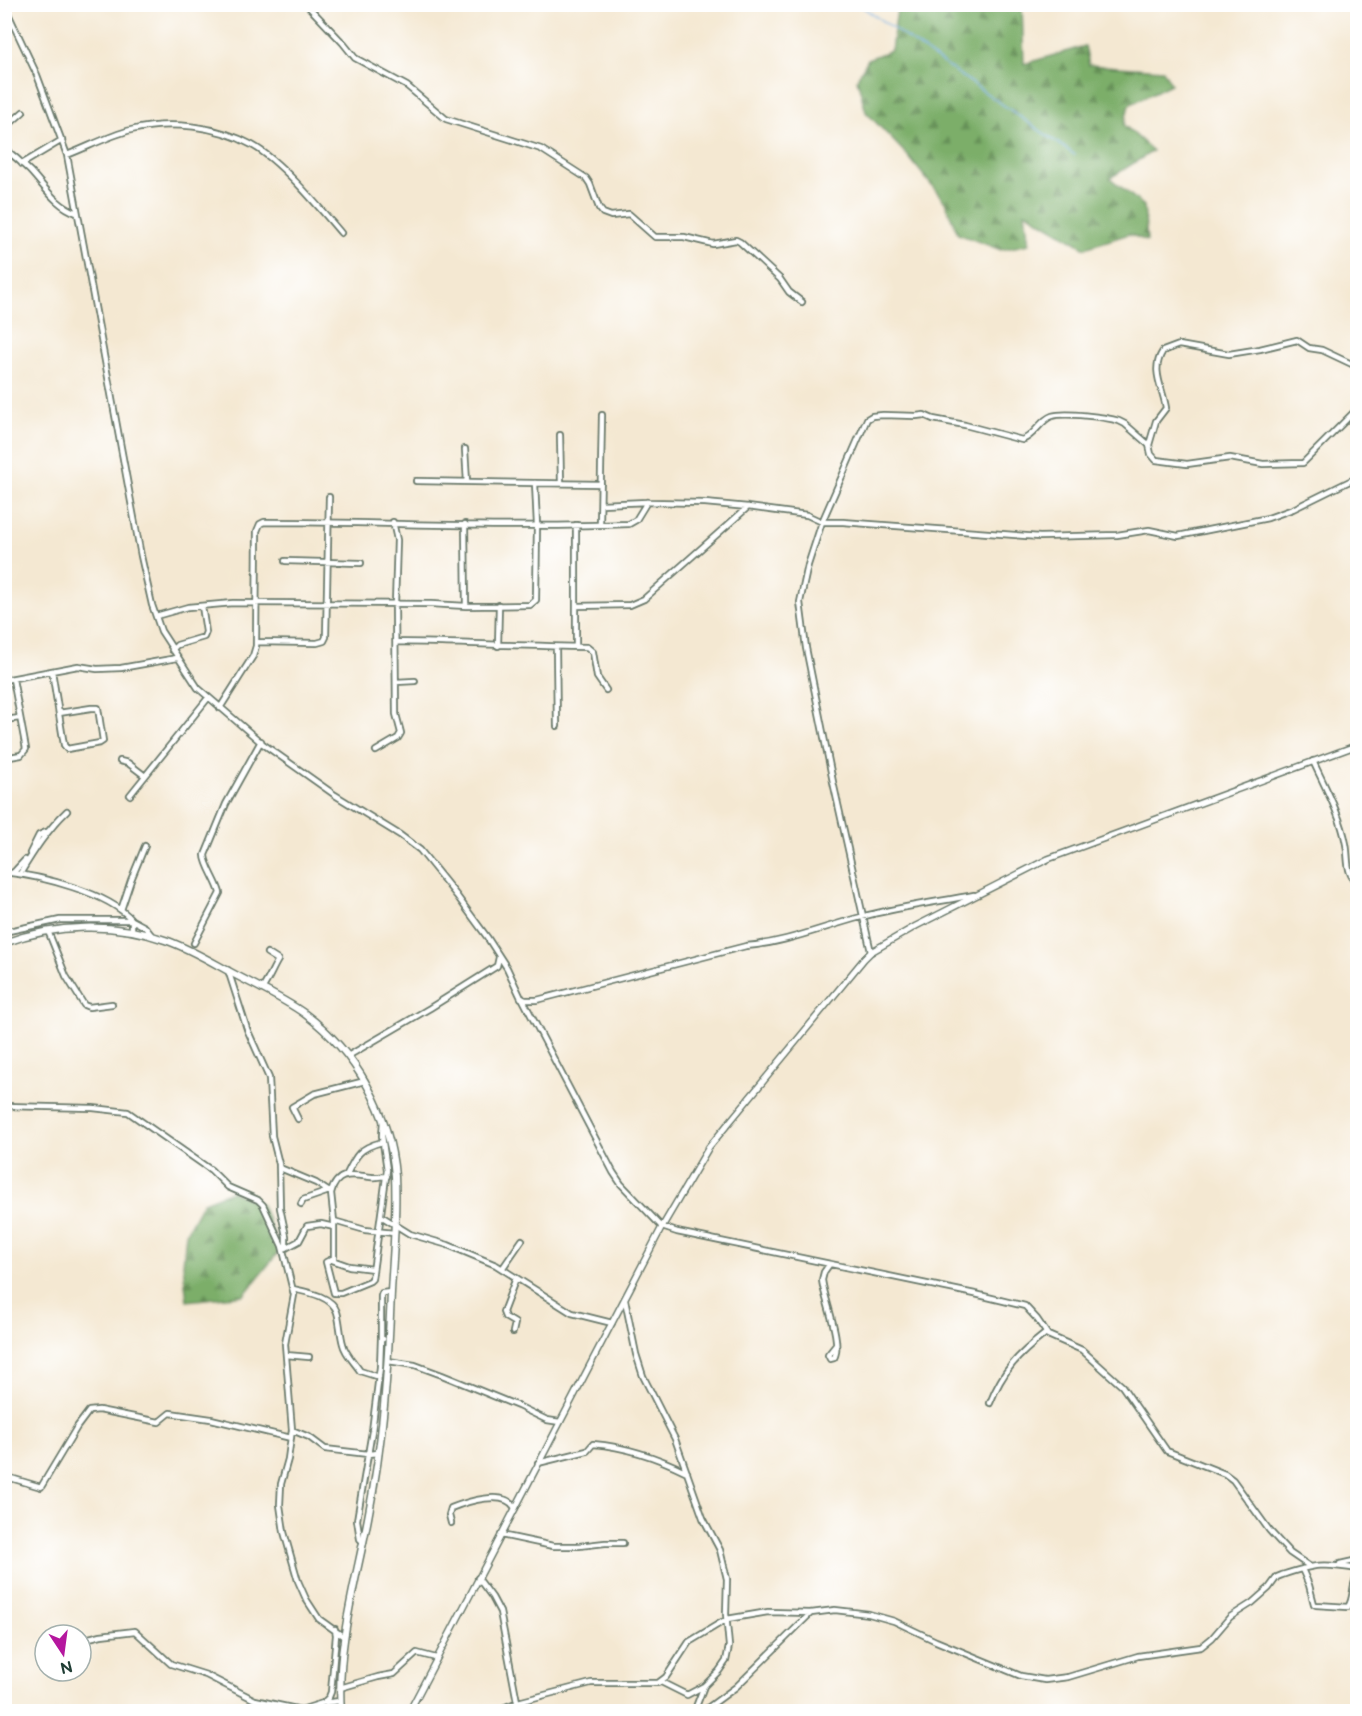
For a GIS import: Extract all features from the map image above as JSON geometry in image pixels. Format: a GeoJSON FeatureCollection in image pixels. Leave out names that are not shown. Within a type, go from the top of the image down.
{"type":"FeatureCollection","features":[{"type":"Feature","properties":{"kind":"main road"},"geometry":{"type":"LineString","coordinates":[[4,944],[24,936],[80,928],[132,931],[184,948],[304,1013],[348,1056],[365,1081],[383,1119],[393,1164],[395,1203],[388,1361],[379,1453],[344,1637],[340,1688],[341,1712]]}},
{"type":"Feature","properties":{"kind":"street"},"geometry":{"type":"LineString","coordinates":[[4,4],[37,75],[67,155],[141,556],[156,615],[161,631],[198,688],[261,741],[335,795],[420,850],[471,913],[507,968],[613,1172],[621,1184],[662,1227],[710,1240],[1020,1304],[1028,1309],[1046,1333],[1084,1351],[1120,1384],[1135,1402],[1167,1451],[1225,1474],[1233,1480],[1269,1530],[1290,1552],[1310,1566]]}},
{"type":"Feature","properties":{"kind":"street"},"geometry":{"type":"LineString","coordinates":[[306,4],[355,58],[407,86],[446,119],[534,146],[549,154],[585,178],[603,213],[614,216],[629,214],[655,237],[684,237],[713,244],[736,240],[740,242],[780,279],[789,292],[802,302]]}},
{"type":"Feature","properties":{"kind":"street"},"geometry":{"type":"LineString","coordinates":[[4,129],[23,112]]}},
{"type":"Feature","properties":{"kind":"street"},"geometry":{"type":"LineString","coordinates":[[67,155],[99,140],[147,127],[183,126],[219,132],[250,144],[273,161],[291,177],[340,233]]}},
{"type":"Feature","properties":{"kind":"street"},"geometry":{"type":"LineString","coordinates":[[22,164],[62,140]]}},
{"type":"Feature","properties":{"kind":"street"},"geometry":{"type":"LineString","coordinates":[[4,148],[51,195],[67,209],[77,213]]}},
{"type":"Feature","properties":{"kind":"street"},"geometry":{"type":"LineString","coordinates":[[1358,367],[1322,351],[1309,348],[1297,340],[1229,354],[1182,345],[1163,351],[1157,378],[1166,408],[1156,421],[1149,446],[1156,460],[1178,463],[1202,463],[1225,458],[1263,464],[1303,463],[1358,408]]}},
{"type":"Feature","properties":{"kind":"street"},"geometry":{"type":"LineString","coordinates":[[871,952],[806,648],[800,602],[822,522],[867,419],[872,416],[924,415],[1022,440],[1029,437],[1051,416],[1072,414],[1119,421],[1149,446]]}},
{"type":"Feature","properties":{"kind":"street"},"geometry":{"type":"LineString","coordinates":[[600,525],[602,416]]}},
{"type":"Feature","properties":{"kind":"street"},"geometry":{"type":"LineString","coordinates":[[560,435],[561,483]]}},
{"type":"Feature","properties":{"kind":"street"},"geometry":{"type":"LineString","coordinates":[[465,449],[467,482]]}},
{"type":"Feature","properties":{"kind":"street"},"geometry":{"type":"LineString","coordinates":[[601,504],[647,502],[748,507],[807,515],[822,522],[1040,537],[1110,536],[1149,530],[1178,536],[1268,518],[1358,477]]}},
{"type":"Feature","properties":{"kind":"street"},"geometry":{"type":"LineString","coordinates":[[416,481],[601,484]]}},
{"type":"Feature","properties":{"kind":"street"},"geometry":{"type":"LineString","coordinates":[[156,615],[202,606],[258,603],[530,605],[536,600],[535,483]]}},
{"type":"Feature","properties":{"kind":"street"},"geometry":{"type":"LineString","coordinates":[[257,642],[321,642],[326,638],[329,497]]}},
{"type":"Feature","properties":{"kind":"street"},"geometry":{"type":"LineString","coordinates":[[220,708],[253,656],[257,642],[257,531],[260,524],[264,522],[629,524],[636,520],[647,502]]}},
{"type":"Feature","properties":{"kind":"street"},"geometry":{"type":"LineString","coordinates":[[576,606],[630,605],[644,599],[748,507]]}},
{"type":"Feature","properties":{"kind":"street"},"geometry":{"type":"LineString","coordinates":[[376,752],[398,738],[401,733],[396,714],[395,604],[398,540],[393,522]]}},
{"type":"Feature","properties":{"kind":"street"},"geometry":{"type":"LineString","coordinates":[[465,524],[466,606]]}},
{"type":"Feature","properties":{"kind":"street"},"geometry":{"type":"LineString","coordinates":[[576,525],[576,647]]}},
{"type":"Feature","properties":{"kind":"street"},"geometry":{"type":"LineString","coordinates":[[285,561],[361,563]]}},
{"type":"Feature","properties":{"kind":"street"},"geometry":{"type":"LineString","coordinates":[[498,646],[499,605]]}},
{"type":"Feature","properties":{"kind":"street"},"geometry":{"type":"LineString","coordinates":[[172,650],[177,645],[204,637],[206,632],[202,606]]}},
{"type":"Feature","properties":{"kind":"street"},"geometry":{"type":"LineString","coordinates":[[396,642],[591,649],[597,677],[606,690]]}},
{"type":"Feature","properties":{"kind":"street"},"geometry":{"type":"LineString","coordinates":[[556,646],[557,726]]}},
{"type":"Feature","properties":{"kind":"street"},"geometry":{"type":"LineString","coordinates":[[4,680],[78,666],[98,669],[121,668],[177,658]]}},
{"type":"Feature","properties":{"kind":"street"},"geometry":{"type":"LineString","coordinates":[[52,671],[59,713],[67,748],[103,741],[98,708],[59,713]]}},
{"type":"Feature","properties":{"kind":"street"},"geometry":{"type":"LineString","coordinates":[[4,758],[21,755],[26,749],[13,679]]}},
{"type":"Feature","properties":{"kind":"street"},"geometry":{"type":"LineString","coordinates":[[396,682],[415,681]]}},
{"type":"Feature","properties":{"kind":"street"},"geometry":{"type":"LineString","coordinates":[[130,795],[208,698]]}},
{"type":"Feature","properties":{"kind":"street"},"geometry":{"type":"LineString","coordinates":[[4,720],[20,718]]}},
{"type":"Feature","properties":{"kind":"street"},"geometry":{"type":"LineString","coordinates":[[194,942],[220,893],[216,879],[205,860],[206,855],[226,804],[261,741]]}},
{"type":"Feature","properties":{"kind":"street"},"geometry":{"type":"LineString","coordinates":[[409,1712],[662,1227],[718,1134],[850,974],[871,952],[916,926],[1048,858],[1358,745]]}},
{"type":"Feature","properties":{"kind":"street"},"geometry":{"type":"LineString","coordinates":[[120,761],[128,763],[145,776]]}},
{"type":"Feature","properties":{"kind":"street"},"geometry":{"type":"LineString","coordinates":[[1313,761],[1343,831],[1347,846],[1349,873],[1358,884]]}},
{"type":"Feature","properties":{"kind":"street"},"geometry":{"type":"LineString","coordinates":[[20,874],[48,830],[67,812]]}},
{"type":"Feature","properties":{"kind":"street"},"geometry":{"type":"LineString","coordinates":[[13,873],[22,864],[39,835],[48,830]]}},
{"type":"Feature","properties":{"kind":"street"},"geometry":{"type":"LineString","coordinates":[[121,910],[145,846]]}},
{"type":"Feature","properties":{"kind":"street"},"geometry":{"type":"LineString","coordinates":[[4,872],[68,885],[121,910],[132,920],[145,927],[152,936]]}},
{"type":"Feature","properties":{"kind":"street"},"geometry":{"type":"LineString","coordinates":[[521,998],[537,1000],[694,958],[746,946],[777,942],[864,916],[980,894]]}},
{"type":"Feature","properties":{"kind":"street"},"geometry":{"type":"LineString","coordinates":[[4,932],[60,920],[132,920]]}},
{"type":"Feature","properties":{"kind":"street"},"geometry":{"type":"LineString","coordinates":[[132,920],[132,931]]}},
{"type":"Feature","properties":{"kind":"street"},"geometry":{"type":"LineString","coordinates":[[48,931],[66,976],[84,1005],[89,1008],[112,1004]]}},
{"type":"Feature","properties":{"kind":"street"},"geometry":{"type":"LineString","coordinates":[[262,989],[278,960],[267,953]]}},
{"type":"Feature","properties":{"kind":"street"},"geometry":{"type":"LineString","coordinates":[[497,966],[499,956]]}},
{"type":"Feature","properties":{"kind":"street"},"geometry":{"type":"LineString","coordinates":[[348,1056],[497,966],[507,968]]}},
{"type":"Feature","properties":{"kind":"street"},"geometry":{"type":"LineString","coordinates":[[228,970],[247,1029],[269,1078],[272,1136],[280,1168],[280,1208],[286,1236],[285,1248]]}},
{"type":"Feature","properties":{"kind":"street"},"geometry":{"type":"LineString","coordinates":[[298,1119],[292,1107],[314,1094],[365,1081]]}},
{"type":"Feature","properties":{"kind":"street"},"geometry":{"type":"LineString","coordinates":[[4,1106],[93,1108],[128,1112],[211,1170],[228,1187],[261,1202],[285,1248],[294,1295],[285,1344],[292,1430],[281,1484],[280,1505],[284,1532],[298,1581],[306,1599],[320,1619],[344,1637]]}},
{"type":"Feature","properties":{"kind":"street"},"geometry":{"type":"LineString","coordinates":[[327,1300],[372,1281],[387,1176],[382,1142],[383,1119]]}},
{"type":"Feature","properties":{"kind":"street"},"geometry":{"type":"LineString","coordinates":[[346,1176],[362,1149],[382,1142]]}},
{"type":"Feature","properties":{"kind":"street"},"geometry":{"type":"LineString","coordinates":[[280,1168],[316,1183],[330,1192]]}},
{"type":"Feature","properties":{"kind":"street"},"geometry":{"type":"LineString","coordinates":[[332,1260],[334,1258],[334,1224],[330,1192],[333,1185],[338,1179],[346,1176],[387,1176]]}},
{"type":"Feature","properties":{"kind":"street"},"geometry":{"type":"LineString","coordinates":[[301,1204],[303,1200],[330,1192]]}},
{"type":"Feature","properties":{"kind":"street"},"geometry":{"type":"LineString","coordinates":[[383,1203],[395,1203]]}},
{"type":"Feature","properties":{"kind":"street"},"geometry":{"type":"LineString","coordinates":[[381,1216],[410,1234],[448,1245],[502,1269],[572,1313],[612,1323]]}},
{"type":"Feature","properties":{"kind":"street"},"geometry":{"type":"LineString","coordinates":[[285,1248],[299,1241],[307,1226],[321,1224],[394,1233]]}},
{"type":"Feature","properties":{"kind":"street"},"geometry":{"type":"LineString","coordinates":[[502,1269],[522,1240]]}},
{"type":"Feature","properties":{"kind":"street"},"geometry":{"type":"LineString","coordinates":[[341,1293],[334,1293],[332,1290],[326,1262],[332,1260],[349,1266],[373,1269]]}},
{"type":"Feature","properties":{"kind":"street"},"geometry":{"type":"LineString","coordinates":[[829,1265],[822,1280],[835,1330],[836,1345]]}},
{"type":"Feature","properties":{"kind":"street"},"geometry":{"type":"LineString","coordinates":[[513,1332],[515,1323],[503,1312],[516,1278]]}},
{"type":"Feature","properties":{"kind":"street"},"geometry":{"type":"LineString","coordinates":[[293,1289],[312,1292],[327,1300],[336,1310],[345,1349],[360,1371],[379,1377]]}},
{"type":"Feature","properties":{"kind":"street"},"geometry":{"type":"LineString","coordinates":[[363,1543],[360,1539],[357,1520],[379,1377],[381,1296],[382,1293],[391,1292]]}},
{"type":"Feature","properties":{"kind":"street"},"geometry":{"type":"LineString","coordinates":[[625,1300],[641,1370],[675,1439],[703,1518],[722,1555],[728,1586],[728,1656],[719,1671],[704,1686],[684,1696],[660,1682]]}},
{"type":"Feature","properties":{"kind":"street"},"geometry":{"type":"LineString","coordinates":[[990,1403],[1010,1365],[1024,1350],[1046,1333]]}},
{"type":"Feature","properties":{"kind":"street"},"geometry":{"type":"LineString","coordinates":[[381,1338],[389,1339]]}},
{"type":"Feature","properties":{"kind":"street"},"geometry":{"type":"LineString","coordinates":[[286,1355],[309,1357]]}},
{"type":"Feature","properties":{"kind":"street"},"geometry":{"type":"LineString","coordinates":[[388,1361],[415,1365],[547,1420],[560,1422]]}},
{"type":"Feature","properties":{"kind":"street"},"geometry":{"type":"LineString","coordinates":[[4,1476],[41,1487],[89,1411],[99,1410],[159,1422],[170,1413],[212,1419],[291,1438]]}},
{"type":"Feature","properties":{"kind":"street"},"geometry":{"type":"LineString","coordinates":[[292,1430],[309,1437],[325,1449],[368,1454],[379,1453]]}},
{"type":"Feature","properties":{"kind":"street"},"geometry":{"type":"LineString","coordinates":[[538,1463],[587,1451],[593,1444],[648,1455],[687,1472]]}},
{"type":"Feature","properties":{"kind":"street"},"geometry":{"type":"LineString","coordinates":[[451,1523],[449,1513],[451,1508],[478,1500],[503,1499],[512,1503],[514,1508]]}},
{"type":"Feature","properties":{"kind":"street"},"geometry":{"type":"LineString","coordinates":[[501,1534],[553,1546],[623,1543]]}},
{"type":"Feature","properties":{"kind":"street"},"geometry":{"type":"LineString","coordinates":[[493,1712],[518,1702],[591,1683],[651,1684],[660,1682],[690,1642],[727,1619],[768,1612],[841,1611],[887,1618],[1021,1676],[1052,1680],[1137,1656],[1201,1647],[1230,1617],[1265,1592],[1276,1577],[1310,1566],[1337,1565],[1358,1560]]}},
{"type":"Feature","properties":{"kind":"street"},"geometry":{"type":"LineString","coordinates":[[1337,1565],[1358,1569]]}},
{"type":"Feature","properties":{"kind":"street"},"geometry":{"type":"LineString","coordinates":[[1302,1569],[1314,1604],[1344,1607],[1350,1605],[1354,1579],[1358,1574]]}},
{"type":"Feature","properties":{"kind":"street"},"geometry":{"type":"LineString","coordinates":[[478,1578],[500,1612],[519,1712]]}},
{"type":"Feature","properties":{"kind":"street"},"geometry":{"type":"LineString","coordinates":[[702,1712],[736,1687],[811,1612]]}},
{"type":"Feature","properties":{"kind":"street"},"geometry":{"type":"LineString","coordinates":[[323,1703],[332,1692],[335,1629]]}},
{"type":"Feature","properties":{"kind":"street"},"geometry":{"type":"LineString","coordinates":[[93,1637],[135,1631],[171,1664],[212,1677],[255,1700],[300,1711],[323,1703],[340,1701]]}},
{"type":"Feature","properties":{"kind":"street"},"geometry":{"type":"LineString","coordinates":[[340,1688],[394,1674],[417,1653],[436,1658]]}},
{"type":"Feature","properties":{"kind":"street"},"geometry":{"type":"LineString","coordinates":[[694,1712],[704,1686]]}},
{"type":"Feature","properties":{"kind":"green space"},"geometry":{"type":"Polygon","coordinates":[[[898,4],[1022,5],[1024,64],[1085,46],[1089,65],[1163,70],[1171,84],[1129,105],[1124,125],[1153,151],[1110,178],[1144,206],[1147,241],[1129,234],[1085,248],[1025,212],[1029,244],[1001,250],[958,234],[945,202],[908,156],[866,112],[857,79],[868,59],[891,50],[898,4]]]}},
{"type":"Feature","properties":{"kind":"green space"},"geometry":{"type":"Polygon","coordinates":[[[231,1191],[262,1205],[280,1250],[244,1295],[187,1301],[183,1265],[186,1233],[203,1202],[231,1191]]]}},
{"type":"Feature","properties":{"kind":"waterway"},"geometry":{"type":"LineString","coordinates":[[858,4],[1075,155]]}}]}
